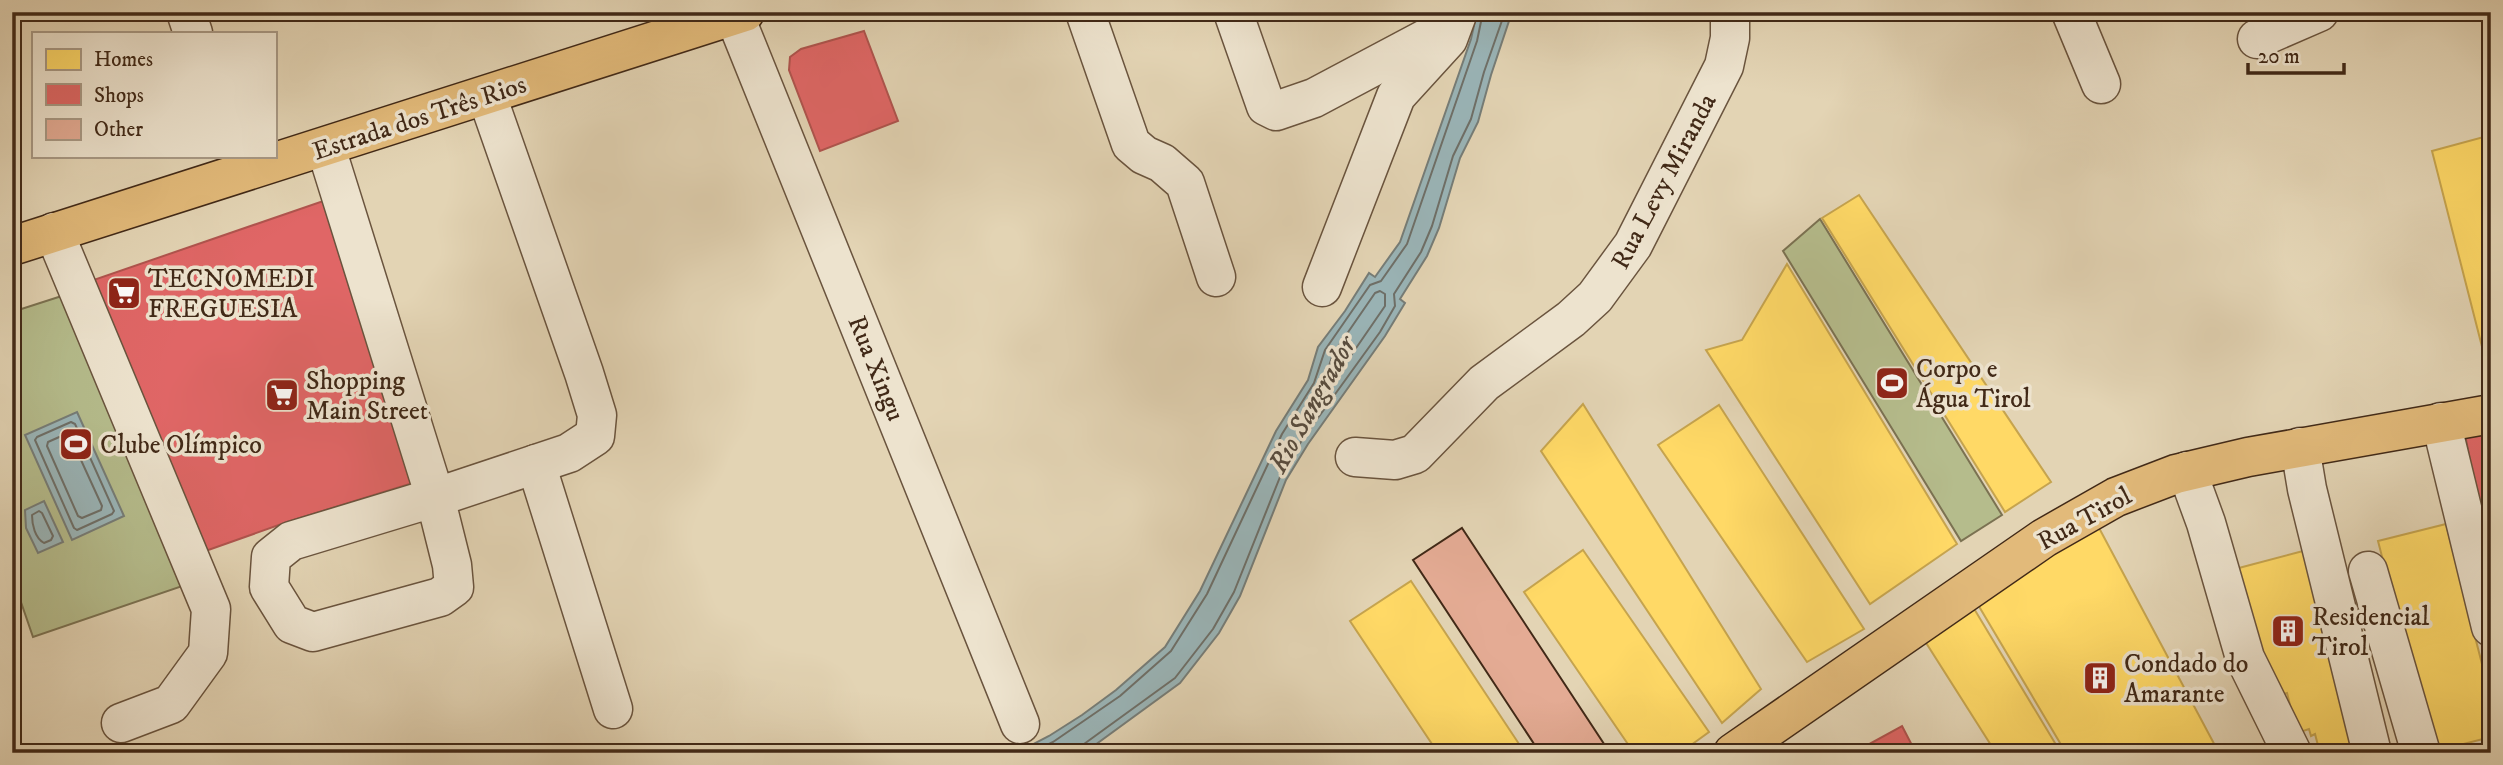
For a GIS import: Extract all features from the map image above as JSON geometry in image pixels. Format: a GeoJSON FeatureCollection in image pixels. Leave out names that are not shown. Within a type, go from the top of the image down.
{"type":"FeatureCollection","features":[{"type":"Feature","properties":{"kind":"main road","name":"Estrada dos Três Rios"},"geometry":{"type":"LineString","coordinates":[[276,158],[326,148],[737,13]]}},
{"type":"Feature","properties":{"kind":"main road","name":"Estrada dos Três Rios"},"geometry":{"type":"LineString","coordinates":[[12,246],[238,165],[274,158]]}},
{"type":"Feature","properties":{"kind":"main road","name":"Rua Tirol"},"geometry":{"type":"LineString","coordinates":[[1732,753],[2053,532],[2116,497],[2187,471],[2300,447],[2491,414]]}},
{"type":"Feature","properties":{"kind":"street"},"geometry":{"type":"LineString","coordinates":[[186,12],[193,32]]}},
{"type":"Feature","properties":{"kind":"street"},"geometry":{"type":"LineString","coordinates":[[1085,12],[1131,144],[1144,155],[1162,163],[1185,183],[1216,277]]}},
{"type":"Feature","properties":{"kind":"street"},"geometry":{"type":"LineString","coordinates":[[1233,12],[1266,106],[1276,110],[1314,98],[1457,18]]}},
{"type":"Feature","properties":{"kind":"street","name":"Rua Levy Miranda"},"geometry":{"type":"LineString","coordinates":[[1354,457],[1395,460],[1415,454],[1484,383],[1571,319],[1595,297],[1633,245],[1724,66],[1730,38],[1730,12]]}},
{"type":"Feature","properties":{"kind":"street"},"geometry":{"type":"LineString","coordinates":[[2071,12],[2101,84]]}},
{"type":"Feature","properties":{"kind":"street"},"geometry":{"type":"LineString","coordinates":[[2257,39],[2319,12]]}},
{"type":"Feature","properties":{"kind":"street","name":"Rua Xingu"},"geometry":{"type":"LineString","coordinates":[[737,13],[1020,724]]}},
{"type":"Feature","properties":{"kind":"street"},"geometry":{"type":"LineString","coordinates":[[1322,286],[1396,96],[1448,39],[1457,18]]}},
{"type":"Feature","properties":{"kind":"street"},"geometry":{"type":"LineString","coordinates":[[326,148],[435,497],[452,565],[454,587],[440,597],[313,632],[292,624],[269,587],[271,556],[291,541],[435,497],[569,453],[595,436],[597,415],[487,96]]}},
{"type":"Feature","properties":{"kind":"street"},"geometry":{"type":"LineString","coordinates":[[54,232],[211,609],[208,653],[171,704],[121,723]]}},
{"type":"Feature","properties":{"kind":"street"},"geometry":{"type":"LineString","coordinates":[[2441,422],[2491,627]]}},
{"type":"Feature","properties":{"kind":"street"},"geometry":{"type":"LineString","coordinates":[[2300,447],[2307,489],[2372,753]]}},
{"type":"Feature","properties":{"kind":"street"},"geometry":{"type":"LineString","coordinates":[[536,464],[613,709]]}},
{"type":"Feature","properties":{"kind":"street"},"geometry":{"type":"LineString","coordinates":[[2187,471],[2206,523],[2245,657],[2292,753]]}},
{"type":"Feature","properties":{"kind":"street"},"geometry":{"type":"LineString","coordinates":[[2368,571],[2421,753]]}},
{"type":"Feature","properties":{"kind":"green space","name":"Corpo e Água Tirol"},"geometry":{"type":"Polygon","coordinates":[[[1820,219],[2002,515],[1961,541],[1783,251],[1820,219]]]}},
{"type":"Feature","properties":{"kind":"green space","name":"Clube Olímpico"},"geometry":{"type":"Polygon","coordinates":[[[71,293],[203,579],[33,637],[12,576],[12,312],[71,293]]]}},
{"type":"Feature","properties":{"kind":"water","name":"Rio Sangrador"},"geometry":{"type":"Polygon","coordinates":[[[1477,12],[1512,12],[1478,122],[1460,158],[1439,228],[1427,256],[1400,299],[1405,303],[1385,336],[1308,444],[1286,480],[1240,596],[1219,633],[1180,683],[1084,753],[1016,753],[1082,715],[1116,690],[1165,647],[1200,591],[1276,431],[1308,380],[1318,347],[1369,273],[1375,277],[1400,242],[1471,39],[1477,12]]]}},
{"type":"Feature","properties":{"kind":"water"},"geometry":{"type":"Polygon","coordinates":[[[77,412],[124,516],[72,540],[25,435],[77,412]]]}},
{"type":"Feature","properties":{"kind":"water"},"geometry":{"type":"Polygon","coordinates":[[[44,501],[63,542],[38,553],[26,528],[25,510],[44,501]]]}},
{"type":"Feature","properties":{"kind":"building: Homes"},"geometry":{"type":"Polygon","coordinates":[[[2491,135],[2491,378],[2490,378],[2432,151],[2491,135]]]}},
{"type":"Feature","properties":{"kind":"building: Homes"},"geometry":{"type":"Polygon","coordinates":[[[1859,195],[2051,482],[2005,512],[1822,218],[1859,195]]]}},
{"type":"Feature","properties":{"kind":"building: Homes"},"geometry":{"type":"Polygon","coordinates":[[[1787,264],[1957,544],[1870,604],[1706,350],[1742,340],[1787,264]]]}},
{"type":"Feature","properties":{"kind":"building: Homes"},"geometry":{"type":"Polygon","coordinates":[[[1583,404],[1761,689],[1722,723],[1541,451],[1583,404]]]}},
{"type":"Feature","properties":{"kind":"building: Homes"},"geometry":{"type":"Polygon","coordinates":[[[1719,405],[1864,629],[1807,662],[1658,445],[1719,405]]]}},
{"type":"Feature","properties":{"kind":"building: Homes"},"geometry":{"type":"Polygon","coordinates":[[[2446,524],[2491,699],[2491,737],[2432,752],[2378,541],[2446,524]]]}},
{"type":"Feature","properties":{"kind":"building: Homes","name":"Condado do Amarante"},"geometry":{"type":"Polygon","coordinates":[[[2098,526],[2219,753],[2066,753],[1977,603],[2098,526]]]}},
{"type":"Feature","properties":{"kind":"building: Homes"},"geometry":{"type":"Polygon","coordinates":[[[1583,550],[1709,732],[1680,753],[1634,753],[1524,592],[1583,550]]]}},
{"type":"Feature","properties":{"kind":"building: Homes","name":"Residencial Tirol"},"geometry":{"type":"Polygon","coordinates":[[[2303,551],[2357,753],[2320,753],[2315,734],[2311,736],[2309,729],[2297,733],[2287,693],[2269,698],[2235,569],[2303,551]]]}},
{"type":"Feature","properties":{"kind":"building: Homes"},"geometry":{"type":"Polygon","coordinates":[[[1411,581],[1525,753],[1438,753],[1350,621],[1411,581]]]}},
{"type":"Feature","properties":{"kind":"building: Homes"},"geometry":{"type":"Polygon","coordinates":[[[1973,607],[2061,753],[1996,753],[1923,638],[1973,607]]]}},
{"type":"Feature","properties":{"kind":"building: Shops"},"geometry":{"type":"Polygon","coordinates":[[[864,31],[898,121],[820,151],[789,70],[790,57],[801,49],[864,31]]]}},
{"type":"Feature","properties":{"kind":"building: Shops"},"geometry":{"type":"Polygon","coordinates":[[[332,198],[416,482],[290,521],[197,554],[79,285],[332,198]]]}},
{"type":"Feature","properties":{"kind":"building: Shops"},"geometry":{"type":"Polygon","coordinates":[[[2491,430],[2491,573],[2465,434],[2491,430]]]}},
{"type":"Feature","properties":{"kind":"building: Shops"},"geometry":{"type":"Polygon","coordinates":[[[1902,726],[1916,753],[1853,753],[1902,726]]]}},
{"type":"Feature","properties":{"kind":"building: Other"},"geometry":{"type":"Polygon","coordinates":[[[1462,528],[1610,753],[1540,753],[1413,560],[1462,528]]]}},
{"type":"Feature","properties":{"kind":"place","name":"TECNOMEDI FREGUESIA"},"geometry":{"type":"Point","coordinates":[124,293]}},
{"type":"Feature","properties":{"kind":"place","name":"Corpo e Água Tirol"},"geometry":{"type":"Point","coordinates":[1892,383]}},
{"type":"Feature","properties":{"kind":"place","name":"Shopping Main Street"},"geometry":{"type":"Point","coordinates":[282,395]}},
{"type":"Feature","properties":{"kind":"place","name":"Clube Olímpico"},"geometry":{"type":"Point","coordinates":[76,444]}},
{"type":"Feature","properties":{"kind":"place","name":"Residencial Tirol"},"geometry":{"type":"Point","coordinates":[2288,631]}},
{"type":"Feature","properties":{"kind":"place","name":"Condado do Amarante"},"geometry":{"type":"Point","coordinates":[2100,678]}}]}
